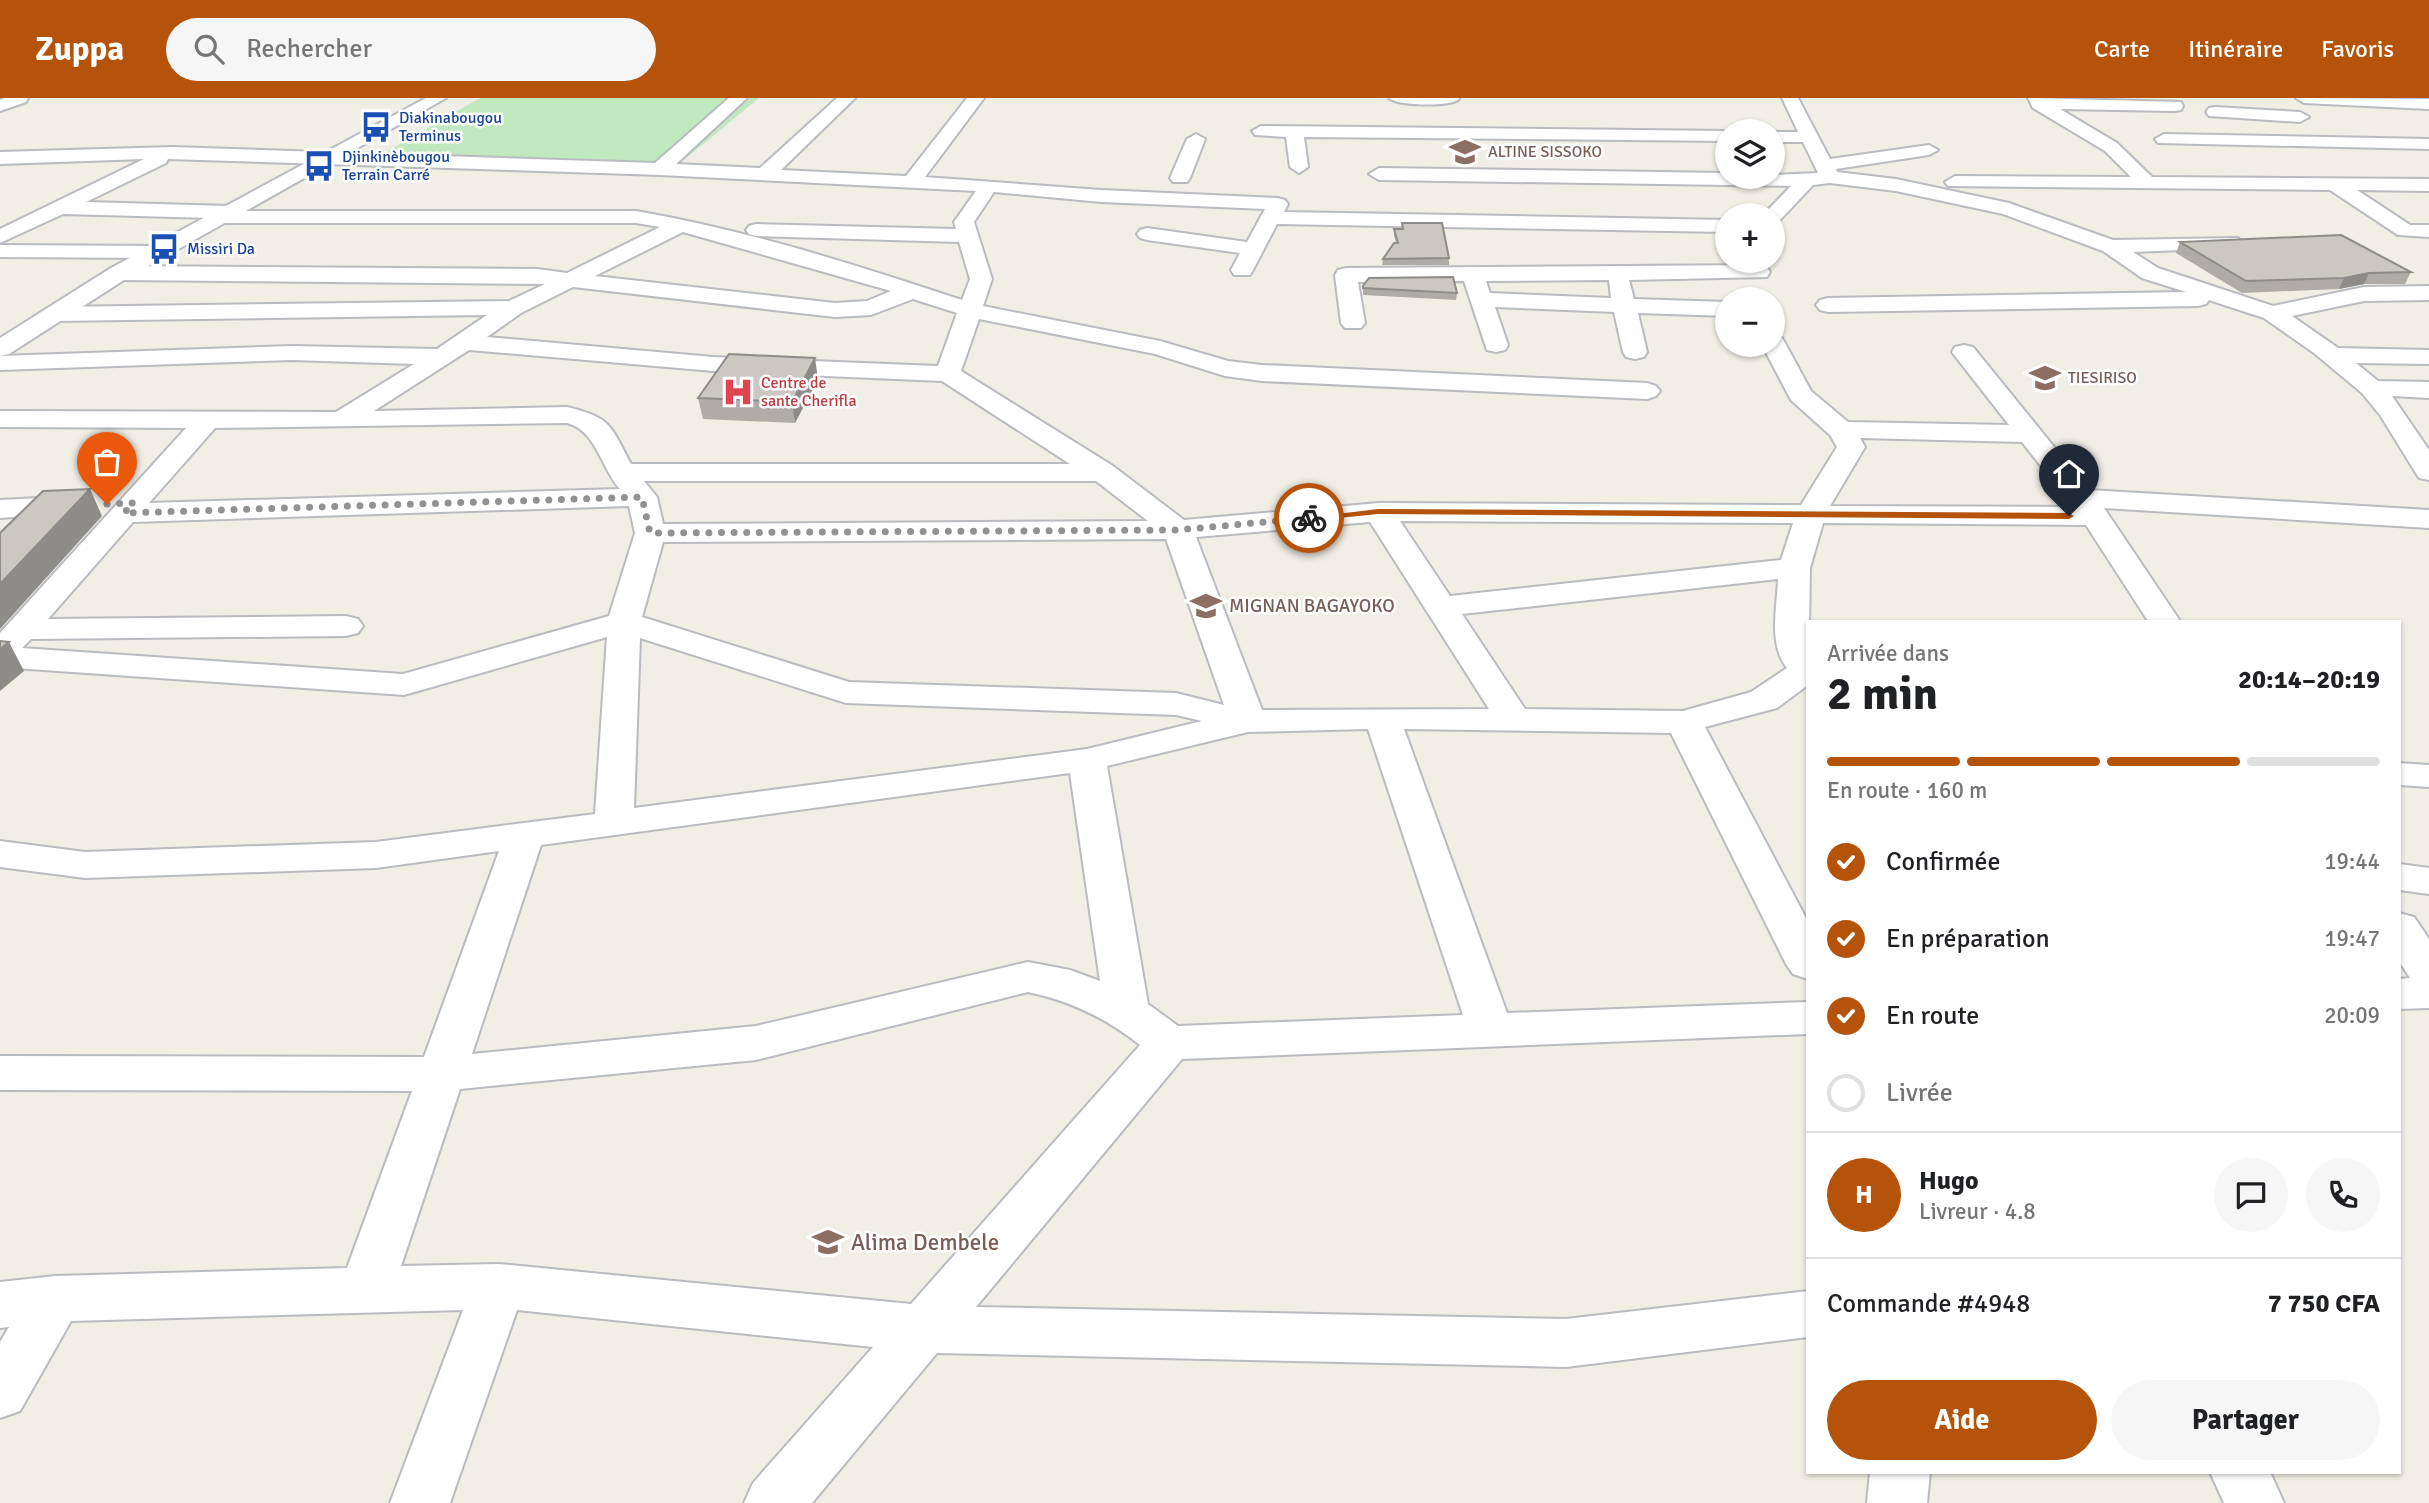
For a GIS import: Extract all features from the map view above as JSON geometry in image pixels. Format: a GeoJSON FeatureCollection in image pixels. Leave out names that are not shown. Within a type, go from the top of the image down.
{"type":"FeatureCollection","features":[{"type":"Feature","properties":{"kind":"street"},"geometry":{"type":"LineString","coordinates":[[0,106],[20,98]]}},
{"type":"Feature","properties":{"kind":"street"},"geometry":{"type":"LineString","coordinates":[[0,349],[119,273],[438,98]]}},
{"type":"Feature","properties":{"kind":"street"},"geometry":{"type":"LineString","coordinates":[[660,169],[739,98]]}},
{"type":"Feature","properties":{"kind":"street"},"geometry":{"type":"LineString","coordinates":[[765,174],[847,98]]}},
{"type":"Feature","properties":{"kind":"street"},"geometry":{"type":"LineString","coordinates":[[911,181],[976,98]]}},
{"type":"Feature","properties":{"kind":"street"},"geometry":{"type":"LineString","coordinates":[[1397,98],[1451,98],[1462,133]]}},
{"type":"Feature","properties":{"kind":"street"},"geometry":{"type":"LineString","coordinates":[[1790,98],[1827,171]]}},
{"type":"Feature","properties":{"kind":"street"},"geometry":{"type":"LineString","coordinates":[[2249,98],[2275,115]]}},
{"type":"Feature","properties":{"kind":"street"},"geometry":{"type":"LineString","coordinates":[[2304,98],[2429,104]]}},
{"type":"Feature","properties":{"kind":"street"},"geometry":{"type":"LineString","coordinates":[[2037,101],[2175,106]]}},
{"type":"Feature","properties":{"kind":"street"},"geometry":{"type":"LineString","coordinates":[[2037,101],[2111,147],[2146,182]]}},
{"type":"Feature","properties":{"kind":"street"},"geometry":{"type":"LineString","coordinates":[[2215,112],[2314,118]]}},
{"type":"Feature","properties":{"kind":"street"},"geometry":{"type":"LineString","coordinates":[[1261,131],[1715,136]]}},
{"type":"Feature","properties":{"kind":"street"},"geometry":{"type":"LineString","coordinates":[[1294,131],[1299,167]]}},
{"type":"Feature","properties":{"kind":"street"},"geometry":{"type":"LineString","coordinates":[[1785,137],[1810,137]]}},
{"type":"Feature","properties":{"kind":"street"},"geometry":{"type":"LineString","coordinates":[[1179,178],[1196,139]]}},
{"type":"Feature","properties":{"kind":"street"},"geometry":{"type":"LineString","coordinates":[[2164,139],[2429,144]]}},
{"type":"Feature","properties":{"kind":"street"},"geometry":{"type":"LineString","coordinates":[[0,237],[193,143]]}},
{"type":"Feature","properties":{"kind":"street"},"geometry":{"type":"LineString","coordinates":[[1785,203],[1807,180],[1827,171],[1929,150]]}},
{"type":"Feature","properties":{"kind":"street"},"geometry":{"type":"LineString","coordinates":[[4,160],[172,153],[660,169],[911,181],[1122,197],[1278,204],[1273,218],[1241,270]]}},
{"type":"Feature","properties":{"kind":"street"},"geometry":{"type":"LineString","coordinates":[[1827,171],[2009,209],[2111,246],[2150,273],[2272,313],[2332,355],[2371,388],[2391,411],[2429,472]]}},
{"type":"Feature","properties":{"kind":"street"},"geometry":{"type":"LineString","coordinates":[[1032,190],[1048,184],[1107,183],[1113,172]]}},
{"type":"Feature","properties":{"kind":"street"},"geometry":{"type":"LineString","coordinates":[[1379,174],[1807,180]]}},
{"type":"Feature","properties":{"kind":"street"},"geometry":{"type":"LineString","coordinates":[[1472,175],[1473,274],[1496,345]]}},
{"type":"Feature","properties":{"kind":"street"},"geometry":{"type":"LineString","coordinates":[[778,191],[797,176]]}},
{"type":"Feature","properties":{"kind":"street"},"geometry":{"type":"LineString","coordinates":[[1896,185],[1968,181],[2429,185]]}},
{"type":"Feature","properties":{"kind":"street"},"geometry":{"type":"LineString","coordinates":[[2334,184],[2405,231],[2429,231]]}},
{"type":"Feature","properties":{"kind":"street"},"geometry":{"type":"LineString","coordinates":[[948,374],[981,279],[964,222],[989,186]]}},
{"type":"Feature","properties":{"kind":"street"},"geometry":{"type":"LineString","coordinates":[[1104,213],[1122,197]]}},
{"type":"Feature","properties":{"kind":"street"},"geometry":{"type":"LineString","coordinates":[[59,208],[225,214],[636,217],[726,233],[970,310],[1160,348],[1225,368],[1262,373],[1647,391]]}},
{"type":"Feature","properties":{"kind":"street"},"geometry":{"type":"LineString","coordinates":[[726,233],[749,214]]}},
{"type":"Feature","properties":{"kind":"street"},"geometry":{"type":"LineString","coordinates":[[1273,218],[1715,226]]}},
{"type":"Feature","properties":{"kind":"street"},"geometry":{"type":"LineString","coordinates":[[340,420],[442,357],[513,308],[681,225]]}},
{"type":"Feature","properties":{"kind":"street"},"geometry":{"type":"LineString","coordinates":[[726,233],[968,236]]}},
{"type":"Feature","properties":{"kind":"street"},"geometry":{"type":"LineString","coordinates":[[1147,234],[1254,249]]}},
{"type":"Feature","properties":{"kind":"street"},"geometry":{"type":"LineString","coordinates":[[2111,246],[2248,242]]}},
{"type":"Feature","properties":{"kind":"street"},"geometry":{"type":"LineString","coordinates":[[0,251],[156,252]]}},
{"type":"Feature","properties":{"kind":"street"},"geometry":{"type":"LineString","coordinates":[[1353,323],[1346,275],[1616,273],[1715,268]]}},
{"type":"Feature","properties":{"kind":"street"},"geometry":{"type":"LineString","coordinates":[[119,273],[537,276],[835,310],[871,308],[910,292]]}},
{"type":"Feature","properties":{"kind":"street"},"geometry":{"type":"LineString","coordinates":[[1616,273],[1635,352]]}},
{"type":"Feature","properties":{"kind":"street"},"geometry":{"type":"LineString","coordinates":[[2272,313],[2364,294],[2429,293]]}},
{"type":"Feature","properties":{"kind":"street"},"geometry":{"type":"LineString","coordinates":[[1828,305],[2224,298]]}},
{"type":"Feature","properties":{"kind":"street"},"geometry":{"type":"LineString","coordinates":[[1481,300],[1715,309]]}},
{"type":"Feature","properties":{"kind":"street"},"geometry":{"type":"LineString","coordinates":[[54,314],[513,308]]}},
{"type":"Feature","properties":{"kind":"street"},"geometry":{"type":"LineString","coordinates":[[464,342],[713,364],[948,374],[1103,472],[1178,530],[1248,722]]}},
{"type":"Feature","properties":{"kind":"street"},"geometry":{"type":"LineString","coordinates":[[1965,352],[2088,507],[2163,620]]}},
{"type":"Feature","properties":{"kind":"street"},"geometry":{"type":"LineString","coordinates":[[0,363],[292,353],[442,357]]}},
{"type":"Feature","properties":{"kind":"street"},"geometry":{"type":"LineString","coordinates":[[2332,355],[2429,357]]}},
{"type":"Feature","properties":{"kind":"street"},"geometry":{"type":"LineString","coordinates":[[1780,357],[1800,395],[1841,430],[1852,447],[1811,513],[1794,568],[1800,640],[1797,658],[1806,669]]}},
{"type":"Feature","properties":{"kind":"street"},"geometry":{"type":"LineString","coordinates":[[2371,388],[2429,390]]}},
{"type":"Feature","properties":{"kind":"street"},"geometry":{"type":"LineString","coordinates":[[0,419],[340,420],[566,415],[588,420],[598,428],[631,485],[650,533],[624,622],[614,825]]}},
{"type":"Feature","properties":{"kind":"street"},"geometry":{"type":"LineString","coordinates":[[0,655],[207,420]]}},
{"type":"Feature","properties":{"kind":"street"},"geometry":{"type":"LineString","coordinates":[[1841,430],[2030,435]]}},
{"type":"Feature","properties":{"kind":"street"},"geometry":{"type":"LineString","coordinates":[[0,509],[129,508],[631,485],[1103,472]]}},
{"type":"Feature","properties":{"kind":"street"},"geometry":{"type":"LineString","coordinates":[[650,533],[1178,530],[1378,512],[1811,513],[2088,507],[2429,519]]}},
{"type":"Feature","properties":{"kind":"street"},"geometry":{"type":"LineString","coordinates":[[1378,512],[1514,720]]}},
{"type":"Feature","properties":{"kind":"street"},"geometry":{"type":"LineString","coordinates":[[1441,607],[1794,568]]}},
{"type":"Feature","properties":{"kind":"street"},"geometry":{"type":"LineString","coordinates":[[0,655],[404,685],[624,622],[846,692],[1176,704],[1248,722]]}},
{"type":"Feature","properties":{"kind":"street"},"geometry":{"type":"LineString","coordinates":[[22,629],[346,626]]}},
{"type":"Feature","properties":{"kind":"street"},"geometry":{"type":"LineString","coordinates":[[0,854],[85,865],[376,855],[1087,760],[1248,722],[1382,718],[1684,722],[1764,699],[1806,671]]}},
{"type":"Feature","properties":{"kind":"street"},"geometry":{"type":"LineString","coordinates":[[1764,699],[1806,702]]}},
{"type":"Feature","properties":{"kind":"street"},"geometry":{"type":"LineString","coordinates":[[1382,718],[1491,1031]]}},
{"type":"Feature","properties":{"kind":"street"},"geometry":{"type":"LineString","coordinates":[[1684,722],[1806,960]]}},
{"type":"Feature","properties":{"kind":"street"},"geometry":{"type":"LineString","coordinates":[[1087,760],[1127,1011]]}},
{"type":"Feature","properties":{"kind":"street"},"geometry":{"type":"LineString","coordinates":[[2401,774],[2429,776]]}},
{"type":"Feature","properties":{"kind":"street"},"geometry":{"type":"LineString","coordinates":[[366,1290],[524,837]]}},
{"type":"Feature","properties":{"kind":"street"},"geometry":{"type":"LineString","coordinates":[[2401,877],[2429,881]]}},
{"type":"Feature","properties":{"kind":"street"},"geometry":{"type":"LineString","coordinates":[[2401,930],[2429,973]]}},
{"type":"Feature","properties":{"kind":"street"},"geometry":{"type":"LineString","coordinates":[[0,1073],[441,1074],[756,1043],[1028,976],[1070,985],[1127,1011],[1170,1043],[1806,1018]]}},
{"type":"Feature","properties":{"kind":"street"},"geometry":{"type":"LineString","coordinates":[[2401,994],[2429,993]]}},
{"type":"Feature","properties":{"kind":"street"},"geometry":{"type":"LineString","coordinates":[[774,1503],[1170,1043]]}},
{"type":"Feature","properties":{"kind":"street"},"geometry":{"type":"LineString","coordinates":[[420,1503],[499,1286]]}},
{"type":"Feature","properties":{"kind":"street"},"geometry":{"type":"LineString","coordinates":[[0,1304],[55,1299],[499,1286],[923,1329],[1566,1343],[1806,1314]]}},
{"type":"Feature","properties":{"kind":"street"},"geometry":{"type":"LineString","coordinates":[[0,1393],[55,1299]]}},
{"type":"Feature","properties":{"kind":"street"},"geometry":{"type":"LineString","coordinates":[[1897,1503],[1900,1474]]}},
{"type":"Feature","properties":{"kind":"street"},"geometry":{"type":"LineString","coordinates":[[2241,1474],[2254,1503]]}},
{"type":"Feature","properties":{"kind":"green space"},"geometry":{"type":"Polygon","coordinates":[[[480,98],[759,98],[679,164],[381,155],[480,98]]]}},
{"type":"Feature","properties":{"kind":"building"},"geometry":{"type":"Polygon","coordinates":[[[1402,223],[1442,223],[1449,258],[1383,259],[1394,243],[1398,243],[1394,229],[1403,229],[1402,223]]]}},
{"type":"Feature","properties":{"kind":"building"},"geometry":{"type":"Polygon","coordinates":[[[2341,235],[2411,272],[2369,273],[2344,278],[2246,281],[2180,242],[2341,235]]]}},
{"type":"Feature","properties":{"kind":"building"},"geometry":{"type":"Polygon","coordinates":[[[1453,277],[1457,293],[1363,288],[1369,278],[1453,277]]]}},
{"type":"Feature","properties":{"kind":"building"},"geometry":{"type":"Polygon","coordinates":[[[729,354],[815,358],[792,402],[698,398],[729,354]]]}},
{"type":"Feature","properties":{"kind":"building"},"geometry":{"type":"Polygon","coordinates":[[[90,489],[0,584],[0,533],[43,491],[90,489]]]}},
{"type":"Feature","properties":{"kind":"building"},"geometry":{"type":"Polygon","coordinates":[[[0,641],[9,642],[0,649],[0,641]]]}},
{"type":"Feature","properties":{"kind":"way so far"},"geometry":{"type":"LineString","coordinates":[[107,504],[134,503],[124,513],[642,497],[650,533],[1178,530],[1309,518]]}},
{"type":"Feature","properties":{"kind":"place","name":"Diakinabougou Terminus"},"geometry":{"type":"Point","coordinates":[376,127]}},
{"type":"Feature","properties":{"kind":"place","name":"ALTINE SISSOKO"},"geometry":{"type":"Point","coordinates":[1465,152]}},
{"type":"Feature","properties":{"kind":"place","name":"Djinkinèbougou Terrain Carré"},"geometry":{"type":"Point","coordinates":[319,166]}},
{"type":"Feature","properties":{"kind":"place","name":"Missiri Da"},"geometry":{"type":"Point","coordinates":[164,249]}},
{"type":"Feature","properties":{"kind":"place","name":"TIESIRISO"},"geometry":{"type":"Point","coordinates":[2045,378]}},
{"type":"Feature","properties":{"kind":"place","name":"Centre de sante Cherifla"},"geometry":{"type":"Point","coordinates":[738,392]}},
{"type":"Feature","properties":{"kind":"place","name":"MIGNAN BAGAYOKO"},"geometry":{"type":"Point","coordinates":[1206,606]}},
{"type":"Feature","properties":{"kind":"place","name":"Alima Dembele"},"geometry":{"type":"Point","coordinates":[828,1242]}},
{"type":"Feature","properties":{"kind":"route"},"geometry":{"type":"LineString","coordinates":[[1309,518],[1378,512],[2069,516]]}}]}
